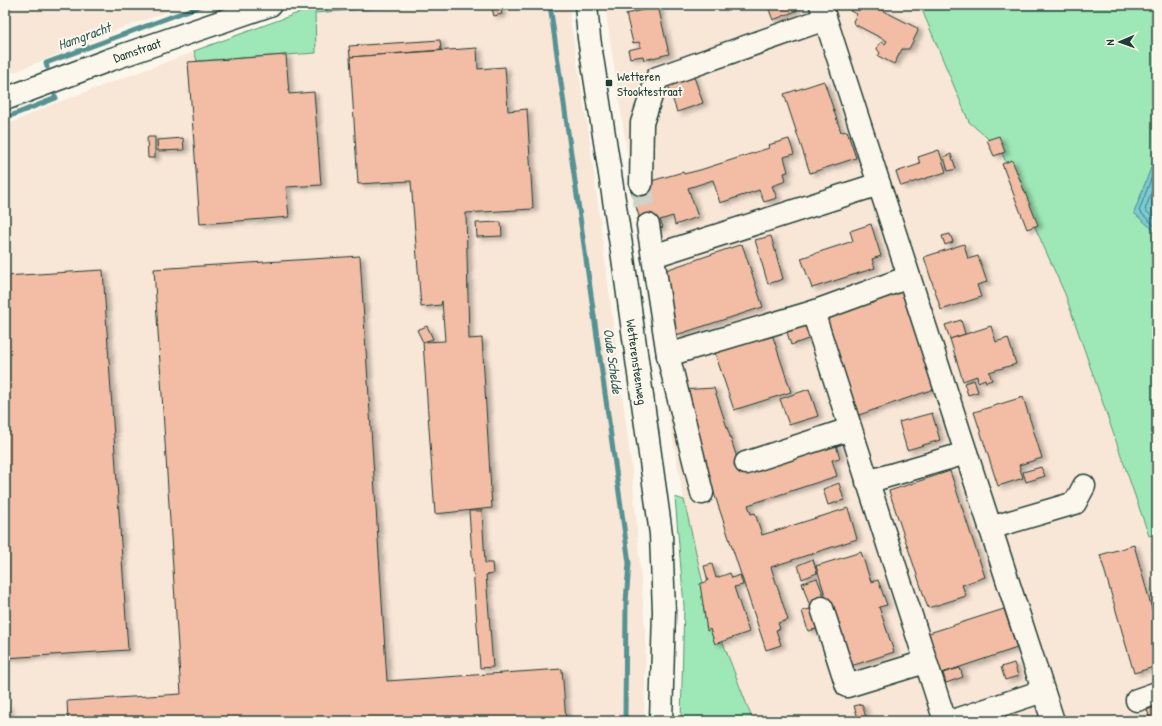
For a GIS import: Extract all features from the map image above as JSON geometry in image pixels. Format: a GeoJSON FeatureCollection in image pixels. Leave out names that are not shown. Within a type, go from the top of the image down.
{"type":"FeatureCollection","features":[{"type":"Feature","properties":{"kind":"street","name":"Damstraat"},"geometry":{"type":"LineString","coordinates":[[5,99],[109,60],[270,5]]}},
{"type":"Feature","properties":{"kind":"street","name":"Wetterensteenweg"},"geometry":{"type":"LineString","coordinates":[[586,5],[589,38],[623,258],[661,534],[664,611],[661,721]]}},
{"type":"Feature","properties":{"kind":"street"},"geometry":{"type":"LineString","coordinates":[[641,184],[642,123],[656,78],[823,12],[1053,721]]}},
{"type":"Feature","properties":{"kind":"street"},"geometry":{"type":"LineString","coordinates":[[653,256],[879,184]]}},
{"type":"Feature","properties":{"kind":"street"},"geometry":{"type":"LineString","coordinates":[[648,225],[668,355],[702,493]]}},
{"type":"Feature","properties":{"kind":"street"},"geometry":{"type":"LineString","coordinates":[[668,355],[813,312],[909,278]]}},
{"type":"Feature","properties":{"kind":"street"},"geometry":{"type":"LineString","coordinates":[[813,312],[945,721]]}},
{"type":"Feature","properties":{"kind":"street"},"geometry":{"type":"LineString","coordinates":[[746,463],[850,429]]}},
{"type":"Feature","properties":{"kind":"street"},"geometry":{"type":"LineString","coordinates":[[868,482],[966,453]]}},
{"type":"Feature","properties":{"kind":"street"},"geometry":{"type":"LineString","coordinates":[[990,528],[1075,503],[1084,486]]}},
{"type":"Feature","properties":{"kind":"street"},"geometry":{"type":"LineString","coordinates":[[822,608],[847,686],[925,662]]}},
{"type":"Feature","properties":{"kind":"street"},"geometry":{"type":"LineString","coordinates":[[954,721],[1043,691]]}},
{"type":"Feature","properties":{"kind":"shaded area"},"geometry":{"type":"Polygon","coordinates":[[[5,5],[185,5],[111,32],[5,76],[5,5]]]}},
{"type":"Feature","properties":{"kind":"shaded area"},"geometry":{"type":"Polygon","coordinates":[[[320,5],[571,5],[570,19],[589,135],[632,471],[646,640],[644,721],[5,721],[5,126],[48,106],[320,5]]]}},
{"type":"Feature","properties":{"kind":"shaded area"},"geometry":{"type":"Polygon","coordinates":[[[606,5],[810,5],[814,16],[842,5],[920,5],[969,122],[1000,149],[1065,294],[1149,536],[1157,534],[1157,721],[753,721],[707,601],[684,500],[662,381],[607,20],[606,5]]]}},
{"type":"Feature","properties":{"kind":"green space"},"geometry":{"type":"Polygon","coordinates":[[[320,5],[414,5],[315,13],[316,53],[197,61],[194,51],[320,5]]]}},
{"type":"Feature","properties":{"kind":"green space"},"geometry":{"type":"Polygon","coordinates":[[[920,5],[1157,5],[1157,152],[1134,213],[1157,233],[1157,534],[1149,536],[1065,294],[1000,149],[969,122],[920,5]]]}},
{"type":"Feature","properties":{"kind":"green space"},"geometry":{"type":"Polygon","coordinates":[[[675,497],[684,500],[707,601],[753,721],[681,721],[684,606],[675,497]]]}},
{"type":"Feature","properties":{"kind":"water"},"geometry":{"type":"Polygon","coordinates":[[[1157,152],[1157,233],[1134,213],[1157,152]]]}},
{"type":"Feature","properties":{"kind":"building"},"geometry":{"type":"Polygon","coordinates":[[[491,5],[499,5],[502,14],[494,16],[491,5]]]}},
{"type":"Feature","properties":{"kind":"building"},"geometry":{"type":"Polygon","coordinates":[[[775,5],[794,5],[796,11],[773,20],[768,7],[775,5]]]}},
{"type":"Feature","properties":{"kind":"building"},"geometry":{"type":"Polygon","coordinates":[[[853,5],[860,7],[861,5],[872,5],[917,28],[918,31],[909,49],[902,49],[894,64],[878,56],[880,53],[877,49],[878,45],[882,42],[885,44],[887,41],[854,24],[853,21],[857,14],[850,11],[853,5]]]}},
{"type":"Feature","properties":{"kind":"building"},"geometry":{"type":"Polygon","coordinates":[[[658,6],[669,54],[644,60],[643,56],[630,58],[628,50],[641,47],[639,42],[633,43],[626,14],[658,6]]]}},
{"type":"Feature","properties":{"kind":"building"},"geometry":{"type":"Polygon","coordinates":[[[440,40],[441,50],[350,57],[349,46],[440,40]]]}},
{"type":"Feature","properties":{"kind":"building"},"geometry":{"type":"Polygon","coordinates":[[[477,48],[478,69],[505,67],[508,111],[527,109],[533,209],[466,213],[469,339],[482,338],[492,508],[435,514],[423,342],[445,341],[442,301],[441,305],[421,307],[411,181],[358,184],[350,57],[477,48]]]}},
{"type":"Feature","properties":{"kind":"building"},"geometry":{"type":"Polygon","coordinates":[[[286,55],[289,94],[314,92],[321,185],[286,187],[289,217],[200,224],[188,62],[286,55]]]}},
{"type":"Feature","properties":{"kind":"building"},"geometry":{"type":"Polygon","coordinates":[[[693,74],[703,103],[677,112],[667,82],[693,74]]]}},
{"type":"Feature","properties":{"kind":"building"},"geometry":{"type":"Polygon","coordinates":[[[824,81],[841,132],[847,131],[856,158],[810,173],[784,94],[824,81]]]}},
{"type":"Feature","properties":{"kind":"building"},"geometry":{"type":"Polygon","coordinates":[[[999,136],[1005,152],[994,156],[987,140],[999,136]]]}},
{"type":"Feature","properties":{"kind":"building"},"geometry":{"type":"Polygon","coordinates":[[[147,137],[155,137],[155,158],[148,158],[147,137]]]}},
{"type":"Feature","properties":{"kind":"building"},"geometry":{"type":"Polygon","coordinates":[[[183,138],[184,150],[158,151],[157,140],[183,138]]]}},
{"type":"Feature","properties":{"kind":"building"},"geometry":{"type":"Polygon","coordinates":[[[789,139],[794,154],[784,157],[788,172],[784,173],[786,181],[772,186],[777,198],[764,202],[759,190],[720,203],[713,180],[688,188],[698,217],[675,225],[673,216],[660,220],[663,227],[655,230],[642,226],[630,187],[683,172],[684,174],[700,170],[769,148],[768,145],[789,139]]]}},
{"type":"Feature","properties":{"kind":"building"},"geometry":{"type":"Polygon","coordinates":[[[939,150],[946,172],[901,186],[896,172],[920,164],[918,157],[939,150]]]}},
{"type":"Feature","properties":{"kind":"building"},"geometry":{"type":"Polygon","coordinates":[[[951,154],[956,169],[948,171],[944,157],[951,154]]]}},
{"type":"Feature","properties":{"kind":"building"},"geometry":{"type":"Polygon","coordinates":[[[1012,160],[1038,225],[1027,229],[1002,164],[1012,160]]]}},
{"type":"Feature","properties":{"kind":"building"},"geometry":{"type":"Polygon","coordinates":[[[501,222],[502,236],[477,237],[476,223],[501,222]]]}},
{"type":"Feature","properties":{"kind":"building"},"geometry":{"type":"Polygon","coordinates":[[[871,224],[881,256],[872,259],[875,268],[812,288],[801,258],[853,241],[850,231],[871,224]]]}},
{"type":"Feature","properties":{"kind":"building"},"geometry":{"type":"Polygon","coordinates":[[[950,234],[953,242],[945,245],[942,236],[950,234]]]}},
{"type":"Feature","properties":{"kind":"building"},"geometry":{"type":"Polygon","coordinates":[[[771,236],[783,279],[768,284],[755,240],[771,236]]]}},
{"type":"Feature","properties":{"kind":"building"},"geometry":{"type":"Polygon","coordinates":[[[742,244],[763,307],[676,335],[657,273],[742,244]]]}},
{"type":"Feature","properties":{"kind":"building"},"geometry":{"type":"Polygon","coordinates":[[[964,244],[968,259],[978,256],[987,282],[977,285],[981,297],[941,310],[924,257],[964,244]]]}},
{"type":"Feature","properties":{"kind":"building"},"geometry":{"type":"Polygon","coordinates":[[[360,256],[387,681],[562,669],[566,721],[68,721],[67,701],[181,694],[154,269],[360,256]]]}},
{"type":"Feature","properties":{"kind":"building"},"geometry":{"type":"Polygon","coordinates":[[[103,270],[128,650],[5,658],[5,276],[103,270]]]}},
{"type":"Feature","properties":{"kind":"building"},"geometry":{"type":"Polygon","coordinates":[[[902,292],[934,389],[853,417],[821,320],[902,292]]]}},
{"type":"Feature","properties":{"kind":"building"},"geometry":{"type":"Polygon","coordinates":[[[961,320],[965,334],[950,339],[945,325],[961,320]]]}},
{"type":"Feature","properties":{"kind":"building"},"geometry":{"type":"Polygon","coordinates":[[[805,322],[811,338],[791,345],[786,329],[805,322]]]}},
{"type":"Feature","properties":{"kind":"building"},"geometry":{"type":"Polygon","coordinates":[[[427,326],[433,339],[423,342],[417,330],[427,326]]]}},
{"type":"Feature","properties":{"kind":"building"},"geometry":{"type":"Polygon","coordinates":[[[991,326],[996,342],[1008,338],[1016,364],[989,372],[992,380],[986,382],[985,379],[978,382],[977,376],[963,381],[950,339],[991,326]]]}},
{"type":"Feature","properties":{"kind":"building"},"geometry":{"type":"Polygon","coordinates":[[[772,334],[791,392],[734,410],[715,353],[772,334]]]}},
{"type":"Feature","properties":{"kind":"building"},"geometry":{"type":"Polygon","coordinates":[[[974,380],[978,392],[968,395],[964,383],[974,380]]]}},
{"type":"Feature","properties":{"kind":"building"},"geometry":{"type":"Polygon","coordinates":[[[714,388],[742,473],[835,442],[840,458],[832,460],[837,476],[748,505],[751,514],[755,513],[762,535],[848,508],[857,539],[771,567],[788,620],[778,623],[780,629],[776,630],[781,645],[766,650],[680,390],[714,388]]]}},
{"type":"Feature","properties":{"kind":"building"},"geometry":{"type":"Polygon","coordinates":[[[809,389],[818,416],[789,425],[780,399],[809,389]]]}},
{"type":"Feature","properties":{"kind":"building"},"geometry":{"type":"Polygon","coordinates":[[[1023,397],[1042,458],[1019,465],[1023,478],[998,486],[974,412],[1023,397]]]}},
{"type":"Feature","properties":{"kind":"building"},"geometry":{"type":"Polygon","coordinates":[[[932,413],[940,440],[907,450],[899,422],[932,413]]]}},
{"type":"Feature","properties":{"kind":"building"},"geometry":{"type":"Polygon","coordinates":[[[1041,467],[1045,476],[1026,482],[1023,472],[1041,467]]]}},
{"type":"Feature","properties":{"kind":"building"},"geometry":{"type":"Polygon","coordinates":[[[950,471],[985,577],[962,585],[966,596],[928,608],[889,491],[950,471]]]}},
{"type":"Feature","properties":{"kind":"building"},"geometry":{"type":"Polygon","coordinates":[[[839,483],[844,500],[828,505],[823,489],[839,483]]]}},
{"type":"Feature","properties":{"kind":"building"},"geometry":{"type":"Polygon","coordinates":[[[469,511],[482,511],[485,563],[492,563],[493,574],[486,575],[493,667],[480,668],[469,511]]]}},
{"type":"Feature","properties":{"kind":"building"},"geometry":{"type":"Polygon","coordinates":[[[1134,545],[1157,627],[1157,666],[1134,673],[1100,555],[1134,545]]]}},
{"type":"Feature","properties":{"kind":"building"},"geometry":{"type":"Polygon","coordinates":[[[861,552],[871,582],[878,580],[887,605],[879,607],[894,652],[851,666],[830,600],[827,601],[816,566],[861,552]]]}},
{"type":"Feature","properties":{"kind":"building"},"geometry":{"type":"Polygon","coordinates":[[[813,559],[817,573],[802,579],[798,565],[813,559]]]}},
{"type":"Feature","properties":{"kind":"building"},"geometry":{"type":"Polygon","coordinates":[[[712,564],[716,578],[730,573],[732,578],[740,575],[743,585],[734,587],[749,632],[715,644],[710,629],[707,631],[700,584],[708,581],[704,566],[712,564]]]}},
{"type":"Feature","properties":{"kind":"building"},"geometry":{"type":"Polygon","coordinates":[[[817,578],[825,599],[809,604],[802,583],[817,578]]]}},
{"type":"Feature","properties":{"kind":"building"},"geometry":{"type":"Polygon","coordinates":[[[818,607],[824,627],[808,631],[802,611],[818,607]]]}},
{"type":"Feature","properties":{"kind":"building"},"geometry":{"type":"Polygon","coordinates":[[[1004,609],[1017,648],[939,674],[926,634],[1004,609]]]}},
{"type":"Feature","properties":{"kind":"building"},"geometry":{"type":"Polygon","coordinates":[[[1014,663],[1018,676],[1005,680],[1001,667],[1014,663]]]}},
{"type":"Feature","properties":{"kind":"building"},"geometry":{"type":"Polygon","coordinates":[[[960,668],[963,677],[946,683],[943,673],[960,668]]]}},
{"type":"Feature","properties":{"kind":"building"},"geometry":{"type":"Polygon","coordinates":[[[862,704],[867,721],[859,721],[854,706],[862,704]]]}},
{"type":"Feature","properties":{"kind":"building"},"geometry":{"type":"Polygon","coordinates":[[[8,706],[9,721],[5,721],[5,707],[8,706]]]}},
{"type":"Feature","properties":{"kind":"building"},"geometry":{"type":"Polygon","coordinates":[[[1157,706],[1157,721],[1151,721],[1147,710],[1157,706]]]}},
{"type":"Feature","properties":{"kind":"building"},"geometry":{"type":"Polygon","coordinates":[[[1076,717],[1077,721],[1064,721],[1076,717]]]}},
{"type":"Feature","properties":{"kind":"waterway","name":"Hamgracht"},"geometry":{"type":"LineString","coordinates":[[47,67],[46,63],[203,5]]}},
{"type":"Feature","properties":{"kind":"waterway","name":"Oude Schelde"},"geometry":{"type":"LineString","coordinates":[[550,5],[629,563],[626,602],[625,721]]}},
{"type":"Feature","properties":{"kind":"waterway","name":"Hamgracht"},"geometry":{"type":"LineString","coordinates":[[5,118],[56,98],[55,96]]}},
{"type":"Feature","properties":{"kind":"tunnel"},"geometry":{"type":"LineString","coordinates":[[641,184],[648,225]]}},
{"type":"Feature","properties":{"kind":"place","name":"Wetteren Stooktestraat"},"geometry":{"type":"Point","coordinates":[609,83]}}]}
